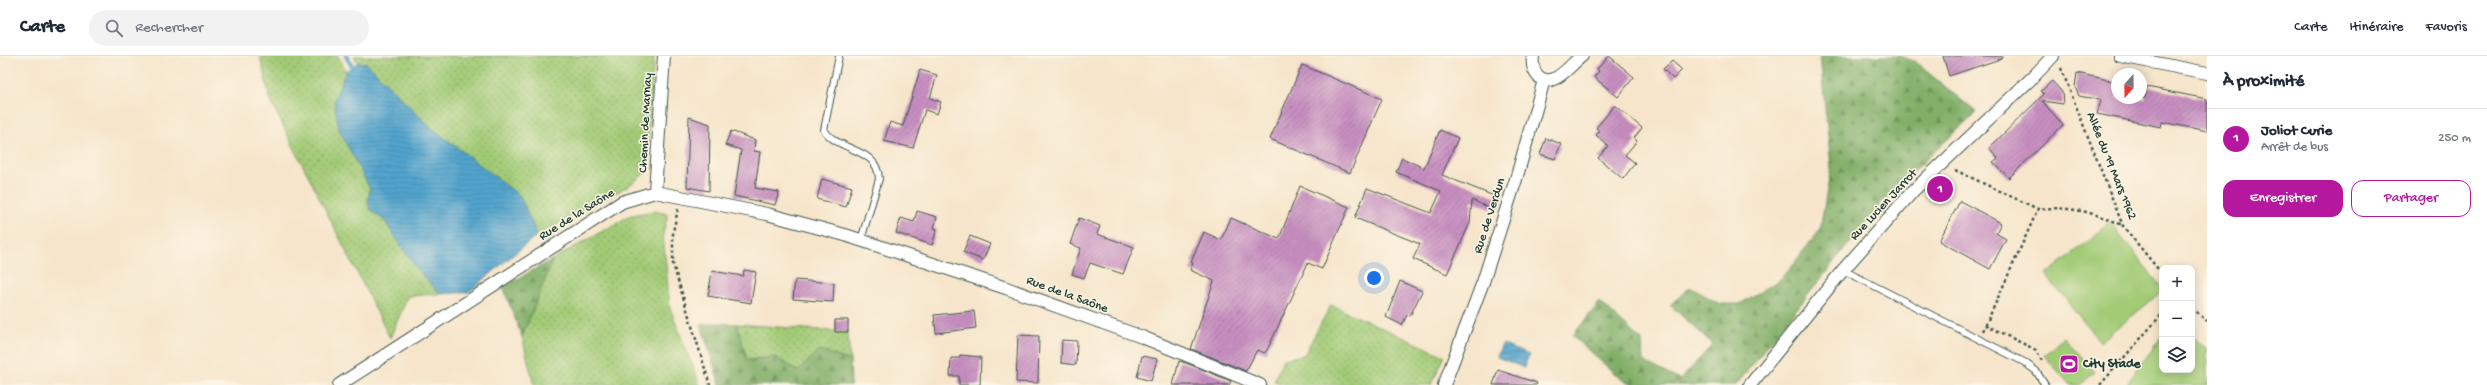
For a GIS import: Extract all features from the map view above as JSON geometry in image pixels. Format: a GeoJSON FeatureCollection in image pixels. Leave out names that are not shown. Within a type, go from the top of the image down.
{"type":"FeatureCollection","features":[{"type":"Feature","properties":{"kind":"street","name":"Chemin de Marnay"},"geometry":{"type":"LineString","coordinates":[[656,192],[664,56]]}},
{"type":"Feature","properties":{"kind":"street"},"geometry":{"type":"LineString","coordinates":[[1532,56],[1534,72],[1544,80],[1556,78],[1582,56]]}},
{"type":"Feature","properties":{"kind":"street"},"geometry":{"type":"LineString","coordinates":[[2120,56],[2207,73]]}},
{"type":"Feature","properties":{"kind":"street","name":"Rue Lucien Jarrot"},"geometry":{"type":"LineString","coordinates":[[1750,385],[1843,270],[1913,191],[2034,76],[2056,60]]}},
{"type":"Feature","properties":{"kind":"street","name":"Rue de Verdun"},"geometry":{"type":"LineString","coordinates":[[1444,385],[1483,282],[1517,176],[1544,80]]}},
{"type":"Feature","properties":{"kind":"street","name":"Rue de la Saône"},"geometry":{"type":"LineString","coordinates":[[339,385],[622,202],[656,192],[767,214],[860,240],[1035,298],[1142,337],[1253,384]]}},
{"type":"Feature","properties":{"kind":"lane"},"geometry":{"type":"LineString","coordinates":[[839,56],[824,130],[838,145],[863,153],[878,170],[879,179],[860,240]]}},
{"type":"Feature","properties":{"kind":"lane"},"geometry":{"type":"LineString","coordinates":[[1843,270],[1980,338],[2024,362],[2036,371],[2045,385]]}},
{"type":"Feature","properties":{"kind":"path","name":"Allée du 19 Mars 1962"},"geometry":{"type":"LineString","coordinates":[[2056,60],[2123,226],[2159,270]]}},
{"type":"Feature","properties":{"kind":"path"},"geometry":{"type":"LineString","coordinates":[[1942,163],[2002,194],[2038,209],[2063,207],[2106,217],[2123,226]]}},
{"type":"Feature","properties":{"kind":"path"},"geometry":{"type":"LineString","coordinates":[[681,196],[673,232],[673,264],[710,385]]}},
{"type":"Feature","properties":{"kind":"path"},"geometry":{"type":"LineString","coordinates":[[1980,338],[2038,209]]}},
{"type":"Feature","properties":{"kind":"path"},"geometry":{"type":"LineString","coordinates":[[2195,311],[2207,321]]}},
{"type":"Feature","properties":{"kind":"path"},"geometry":{"type":"LineString","coordinates":[[2100,385],[2159,317]]}},
{"type":"Feature","properties":{"kind":"green space"},"geometry":{"type":"Polygon","coordinates":[[[260,56],[338,56],[346,71],[334,101],[339,129],[370,189],[368,203],[371,209],[385,221],[416,268],[440,294],[408,296],[390,338],[271,102],[260,56]]]}},
{"type":"Feature","properties":{"kind":"green space"},"geometry":{"type":"Polygon","coordinates":[[[354,56],[654,56],[645,173],[630,185],[537,235],[520,196],[428,125],[366,63],[358,62],[354,56]]]}},
{"type":"Feature","properties":{"kind":"green space"},"geometry":{"type":"Polygon","coordinates":[[[1820,56],[1900,56],[1914,61],[1976,112],[1883,201],[1736,385],[1635,385],[1621,379],[1572,336],[1600,302],[1642,341],[1643,361],[1680,380],[1713,344],[1670,305],[1690,287],[1720,304],[1740,304],[1781,279],[1820,230],[1831,167],[1820,56]]]}},
{"type":"Feature","properties":{"kind":"green space"},"geometry":{"type":"Polygon","coordinates":[[[655,211],[668,214],[663,234],[670,308],[700,385],[534,385],[522,337],[553,259],[631,215],[655,211]]]}},
{"type":"Feature","properties":{"kind":"green space"},"geometry":{"type":"Polygon","coordinates":[[[2110,223],[2159,284],[2159,294],[2100,342],[2046,275],[2110,223]]]}},
{"type":"Feature","properties":{"kind":"green space"},"geometry":{"type":"Polygon","coordinates":[[[553,259],[522,337],[503,287],[553,259]]]}},
{"type":"Feature","properties":{"kind":"green space"},"geometry":{"type":"Polygon","coordinates":[[[1331,305],[1445,356],[1431,385],[1287,385],[1274,381],[1283,359],[1304,355],[1331,305]]]}},
{"type":"Feature","properties":{"kind":"green space"},"geometry":{"type":"Polygon","coordinates":[[[716,323],[737,324],[747,360],[775,357],[798,371],[819,350],[850,361],[851,385],[720,385],[701,325],[716,323]]]}},
{"type":"Feature","properties":{"kind":"green space"},"geometry":{"type":"Polygon","coordinates":[[[737,324],[848,332],[850,361],[819,350],[798,372],[775,357],[747,360],[737,324]]]}},
{"type":"Feature","properties":{"kind":"green space","name":"City Stade"},"geometry":{"type":"Polygon","coordinates":[[[2064,337],[2095,372],[2080,385],[2070,385],[2044,355],[2064,337]]]}},
{"type":"Feature","properties":{"kind":"green space"},"geometry":{"type":"Polygon","coordinates":[[[2195,339],[2207,348],[2207,385],[2126,385],[2159,340],[2159,373],[2195,373],[2195,339]]]}},
{"type":"Feature","properties":{"kind":"water"},"geometry":{"type":"Polygon","coordinates":[[[358,62],[366,63],[428,125],[520,196],[537,235],[469,292],[440,294],[416,268],[385,221],[370,209],[368,203],[370,189],[339,129],[334,101],[346,71],[358,62]]]}},
{"type":"Feature","properties":{"kind":"water"},"geometry":{"type":"Polygon","coordinates":[[[1502,344],[1529,355],[1524,368],[1497,357],[1502,344]]]}},
{"type":"Feature","properties":{"kind":"building"},"geometry":{"type":"Polygon","coordinates":[[[1609,56],[1634,77],[1618,97],[1594,77],[1599,71],[1597,69],[1609,56]]]}},
{"type":"Feature","properties":{"kind":"building"},"geometry":{"type":"Polygon","coordinates":[[[1943,56],[2002,56],[2003,58],[1949,76],[1943,56]]]}},
{"type":"Feature","properties":{"kind":"building"},"geometry":{"type":"Polygon","coordinates":[[[1672,61],[1682,70],[1673,79],[1663,69],[1672,61]]]}},
{"type":"Feature","properties":{"kind":"building"},"geometry":{"type":"Polygon","coordinates":[[[1302,65],[1382,99],[1350,173],[1270,139],[1302,65]]]}},
{"type":"Feature","properties":{"kind":"building"},"geometry":{"type":"Polygon","coordinates":[[[920,70],[937,75],[930,98],[941,102],[937,114],[925,110],[913,148],[884,141],[890,122],[903,126],[920,70]]]}},
{"type":"Feature","properties":{"kind":"building"},"geometry":{"type":"Polygon","coordinates":[[[2077,73],[2111,81],[2111,104],[2147,104],[2147,87],[2207,99],[2207,131],[2162,122],[2161,127],[2097,114],[2101,100],[2079,96],[2075,87],[2077,73]]]}},
{"type":"Feature","properties":{"kind":"building"},"geometry":{"type":"Polygon","coordinates":[[[2052,81],[2062,92],[2063,104],[2042,101],[2063,125],[2009,178],[1993,162],[1998,158],[1989,148],[2044,94],[2041,91],[2052,81]]]}},
{"type":"Feature","properties":{"kind":"building"},"geometry":{"type":"Polygon","coordinates":[[[1615,105],[1642,128],[1634,138],[1637,141],[1625,155],[1635,163],[1623,179],[1598,158],[1608,146],[1596,135],[1600,131],[1596,128],[1615,105]]]}},
{"type":"Feature","properties":{"kind":"building"},"geometry":{"type":"Polygon","coordinates":[[[689,117],[710,124],[709,191],[687,187],[689,117]]]}},
{"type":"Feature","properties":{"kind":"building"},"geometry":{"type":"Polygon","coordinates":[[[1440,130],[1458,138],[1442,175],[1499,198],[1494,210],[1472,200],[1470,223],[1447,274],[1413,259],[1420,244],[1355,218],[1367,188],[1431,213],[1441,191],[1396,172],[1402,158],[1424,168],[1440,130]]]}},
{"type":"Feature","properties":{"kind":"building"},"geometry":{"type":"Polygon","coordinates":[[[731,131],[755,140],[754,151],[760,152],[755,188],[779,192],[775,205],[734,196],[741,150],[725,145],[731,131]]]}},
{"type":"Feature","properties":{"kind":"building"},"geometry":{"type":"Polygon","coordinates":[[[1546,138],[1561,144],[1555,159],[1540,154],[1546,138]]]}},
{"type":"Feature","properties":{"kind":"building"},"geometry":{"type":"Polygon","coordinates":[[[822,179],[852,187],[846,207],[817,199],[822,179]]]}},
{"type":"Feature","properties":{"kind":"building"},"geometry":{"type":"Polygon","coordinates":[[[1300,186],[1349,207],[1322,269],[1308,263],[1267,350],[1265,353],[1257,350],[1246,371],[1191,349],[1214,281],[1190,270],[1193,263],[1191,262],[1204,232],[1221,240],[1231,218],[1279,239],[1300,186]]]}},
{"type":"Feature","properties":{"kind":"building"},"geometry":{"type":"Polygon","coordinates":[[[1960,201],[2001,223],[1996,233],[2006,239],[1990,269],[1939,241],[1960,201]]]}},
{"type":"Feature","properties":{"kind":"building"},"geometry":{"type":"Polygon","coordinates":[[[917,211],[937,217],[934,228],[937,229],[932,245],[896,233],[901,218],[914,222],[917,211]]]}},
{"type":"Feature","properties":{"kind":"building"},"geometry":{"type":"Polygon","coordinates":[[[1079,218],[1100,226],[1097,234],[1134,247],[1123,274],[1090,263],[1084,278],[1072,274],[1081,248],[1070,244],[1079,218]]]}},
{"type":"Feature","properties":{"kind":"building"},"geometry":{"type":"Polygon","coordinates":[[[970,236],[990,244],[983,260],[963,252],[970,236]]]}},
{"type":"Feature","properties":{"kind":"building"},"geometry":{"type":"Polygon","coordinates":[[[744,270],[756,272],[751,303],[708,296],[712,271],[743,276],[744,270]]]}},
{"type":"Feature","properties":{"kind":"building"},"geometry":{"type":"Polygon","coordinates":[[[795,280],[834,283],[833,302],[793,299],[795,280]]]}},
{"type":"Feature","properties":{"kind":"building"},"geometry":{"type":"Polygon","coordinates":[[[1400,281],[1422,291],[1410,316],[1407,315],[1402,325],[1386,317],[1400,281]]]}},
{"type":"Feature","properties":{"kind":"building"},"geometry":{"type":"Polygon","coordinates":[[[974,311],[976,328],[936,333],[934,315],[974,311]]]}},
{"type":"Feature","properties":{"kind":"building"},"geometry":{"type":"Polygon","coordinates":[[[835,320],[848,320],[848,332],[835,332],[835,320]]]}},
{"type":"Feature","properties":{"kind":"building"},"geometry":{"type":"Polygon","coordinates":[[[1018,335],[1039,336],[1038,383],[1016,382],[1018,335]]]}},
{"type":"Feature","properties":{"kind":"building"},"geometry":{"type":"Polygon","coordinates":[[[1062,340],[1077,341],[1076,365],[1061,363],[1062,340]]]}},
{"type":"Feature","properties":{"kind":"building"},"geometry":{"type":"Polygon","coordinates":[[[960,355],[981,357],[980,385],[959,385],[959,376],[950,376],[951,358],[960,358],[960,355]]]}},
{"type":"Feature","properties":{"kind":"building"},"geometry":{"type":"Polygon","coordinates":[[[1142,356],[1157,359],[1151,381],[1137,377],[1142,356]]]}},
{"type":"Feature","properties":{"kind":"building"},"geometry":{"type":"Polygon","coordinates":[[[1179,361],[1231,381],[1229,385],[1173,385],[1179,361]]]}},
{"type":"Feature","properties":{"kind":"building"},"geometry":{"type":"Polygon","coordinates":[[[1498,370],[1537,383],[1536,385],[1493,385],[1498,370]]]}},
{"type":"Feature","properties":{"kind":"waterway"},"geometry":{"type":"LineString","coordinates":[[346,56],[352,66]]}},
{"type":"Feature","properties":{"kind":"place","name":"Joliot Curie"},"geometry":{"type":"Point","coordinates":[1940,189]}},
{"type":"Feature","properties":{"kind":"place","name":"City Stade"},"geometry":{"type":"Point","coordinates":[2069,364]}}]}
